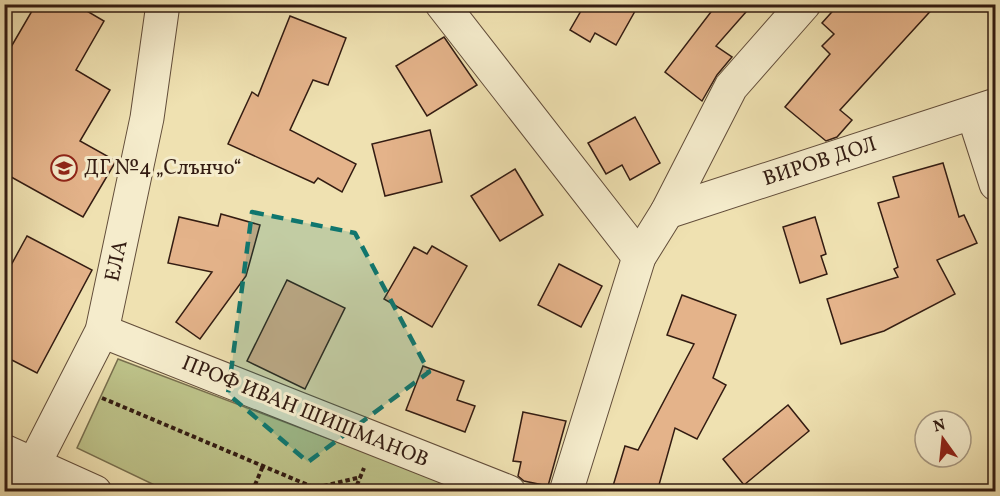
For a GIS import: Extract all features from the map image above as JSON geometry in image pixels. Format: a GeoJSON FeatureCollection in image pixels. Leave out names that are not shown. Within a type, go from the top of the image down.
{"type":"FeatureCollection","features":[{"type":"Feature","properties":{"kind":"street","name":"ЕЛА"},"geometry":{"type":"LineString","coordinates":[[5,492],[34,464],[102,331],[147,118],[163,4]]}},
{"type":"Feature","properties":{"kind":"street"},"geometry":{"type":"LineString","coordinates":[[442,4],[639,257]]}},
{"type":"Feature","properties":{"kind":"street"},"geometry":{"type":"LineString","coordinates":[[566,492],[639,257],[667,212],[731,87],[804,4]]}},
{"type":"Feature","properties":{"kind":"street"},"geometry":{"type":"LineString","coordinates":[[984,109],[996,184]]}},
{"type":"Feature","properties":{"kind":"street","name":"ВИРОВ ДОЛ"},"geometry":{"type":"LineString","coordinates":[[667,212],[984,109]]}},
{"type":"Feature","properties":{"kind":"street","name":"ПРОФ ИВАН ШИШМАНОВ"},"geometry":{"type":"LineString","coordinates":[[102,331],[509,492]]}},
{"type":"Feature","properties":{"kind":"street"},"geometry":{"type":"LineString","coordinates":[[4,451],[95,492]]}},
{"type":"Feature","properties":{"kind":"path"},"geometry":{"type":"LineString","coordinates":[[74,386],[315,488],[361,477]]}},
{"type":"Feature","properties":{"kind":"path"},"geometry":{"type":"LineString","coordinates":[[252,492],[264,466]]}},
{"type":"Feature","properties":{"kind":"highlighted area"},"geometry":{"type":"Polygon","coordinates":[[[252,212],[355,233],[429,372],[308,462],[228,394],[252,212]]]}},
{"type":"Feature","properties":{"kind":"green space"},"geometry":{"type":"Polygon","coordinates":[[[118,359],[467,491],[167,491],[77,448],[118,359]]]}},
{"type":"Feature","properties":{"kind":"building"},"geometry":{"type":"Polygon","coordinates":[[[36,4],[75,4],[104,21],[76,70],[110,90],[80,141],[116,161],[83,217],[4,173],[4,59],[36,4]]]}},
{"type":"Feature","properties":{"kind":"building"},"geometry":{"type":"Polygon","coordinates":[[[585,4],[639,4],[616,45],[595,33],[590,42],[570,30],[585,4]]]}},
{"type":"Feature","properties":{"kind":"building"},"geometry":{"type":"Polygon","coordinates":[[[717,4],[753,4],[716,46],[732,57],[717,75],[702,101],[665,72],[717,4]]]}},
{"type":"Feature","properties":{"kind":"building"},"geometry":{"type":"Polygon","coordinates":[[[839,4],[937,4],[840,110],[852,120],[837,137],[826,141],[785,107],[830,54],[822,46],[834,34],[822,23],[839,4]]]}},
{"type":"Feature","properties":{"kind":"building"},"geometry":{"type":"Polygon","coordinates":[[[290,16],[346,38],[328,85],[313,80],[290,130],[356,164],[342,192],[318,178],[314,183],[228,144],[252,92],[258,96],[290,16]]]}},
{"type":"Feature","properties":{"kind":"building"},"geometry":{"type":"Polygon","coordinates":[[[444,37],[477,85],[427,116],[396,66],[444,37]]]}},
{"type":"Feature","properties":{"kind":"building"},"geometry":{"type":"Polygon","coordinates":[[[635,117],[660,163],[630,180],[622,165],[606,174],[588,143],[635,117]]]}},
{"type":"Feature","properties":{"kind":"building"},"geometry":{"type":"Polygon","coordinates":[[[430,130],[442,182],[385,196],[372,144],[430,130]]]}},
{"type":"Feature","properties":{"kind":"building"},"geometry":{"type":"Polygon","coordinates":[[[943,163],[959,217],[964,215],[977,243],[937,260],[955,294],[884,331],[841,344],[827,299],[898,277],[894,269],[898,267],[878,203],[899,197],[893,177],[943,163]]]}},
{"type":"Feature","properties":{"kind":"building"},"geometry":{"type":"Polygon","coordinates":[[[515,169],[543,215],[500,241],[471,196],[515,169]]]}},
{"type":"Feature","properties":{"kind":"building"},"geometry":{"type":"Polygon","coordinates":[[[221,214],[260,225],[246,276],[200,339],[176,322],[212,272],[168,263],[179,217],[218,226],[221,214]]]}},
{"type":"Feature","properties":{"kind":"building"},"geometry":{"type":"Polygon","coordinates":[[[815,217],[826,254],[821,256],[827,274],[800,283],[783,227],[815,217]]]}},
{"type":"Feature","properties":{"kind":"building"},"geometry":{"type":"Polygon","coordinates":[[[27,236],[92,270],[37,373],[4,356],[4,278],[27,236]]]}},
{"type":"Feature","properties":{"kind":"building"},"geometry":{"type":"Polygon","coordinates":[[[432,246],[467,266],[432,327],[384,299],[414,247],[427,254],[432,246]]]}},
{"type":"Feature","properties":{"kind":"building"},"geometry":{"type":"Polygon","coordinates":[[[559,264],[602,286],[581,327],[538,305],[559,264]]]}},
{"type":"Feature","properties":{"kind":"building"},"geometry":{"type":"Polygon","coordinates":[[[287,280],[345,308],[305,389],[247,361],[287,280]]]}},
{"type":"Feature","properties":{"kind":"building"},"geometry":{"type":"Polygon","coordinates":[[[682,295],[736,315],[713,378],[726,385],[697,439],[675,428],[657,492],[633,492],[613,486],[625,446],[638,450],[694,344],[667,335],[682,295]]]}},
{"type":"Feature","properties":{"kind":"building"},"geometry":{"type":"Polygon","coordinates":[[[423,366],[464,381],[457,400],[475,406],[465,432],[406,410],[423,366]]]}},
{"type":"Feature","properties":{"kind":"building"},"geometry":{"type":"Polygon","coordinates":[[[788,405],[809,431],[744,485],[723,459],[788,405]]]}},
{"type":"Feature","properties":{"kind":"building"},"geometry":{"type":"Polygon","coordinates":[[[523,412],[566,421],[548,486],[524,481],[518,476],[521,462],[513,461],[523,412]]]}},
{"type":"Feature","properties":{"kind":"place","name":"ДГ №4 „Слънчо“"},"geometry":{"type":"Point","coordinates":[64,168]}}]}
